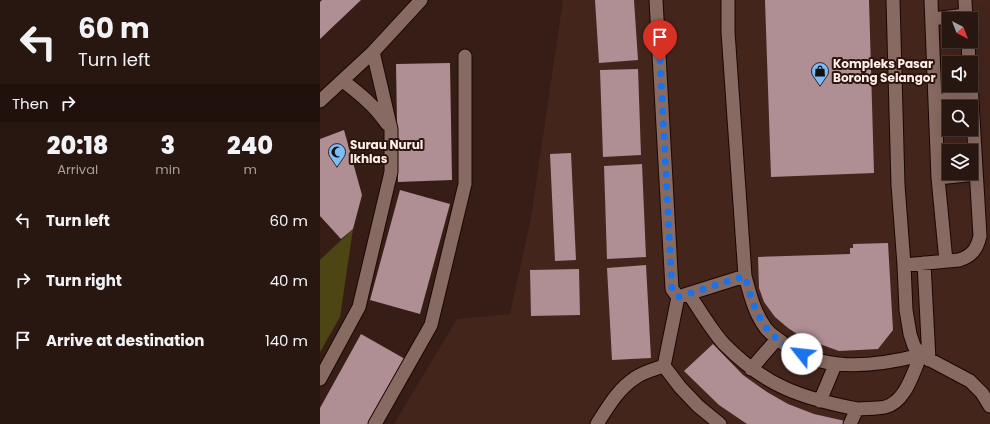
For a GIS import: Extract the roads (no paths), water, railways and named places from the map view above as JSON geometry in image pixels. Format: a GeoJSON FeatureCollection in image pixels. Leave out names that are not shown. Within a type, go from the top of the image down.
{"type":"FeatureCollection","features":[{"type":"Feature","properties":{"kind":"street"},"geometry":{"type":"LineString","coordinates":[[320,101],[373,52],[421,0]]}},
{"type":"Feature","properties":{"kind":"street"},"geometry":{"type":"LineString","coordinates":[[656,0],[672,289],[683,296],[723,343],[751,369],[767,380],[801,396],[857,409],[886,407],[897,400],[905,391],[925,357],[924,263]]}},
{"type":"Feature","properties":{"kind":"street"},"geometry":{"type":"LineString","coordinates":[[728,0],[728,32],[745,276],[752,304],[765,328],[788,348],[815,361],[835,365],[878,364],[925,357]]}},
{"type":"Feature","properties":{"kind":"street"},"geometry":{"type":"LineString","coordinates":[[893,0],[898,185],[906,310],[910,334],[914,346],[925,357],[970,381],[982,393],[990,406]]}},
{"type":"Feature","properties":{"kind":"street"},"geometry":{"type":"LineString","coordinates":[[931,0],[938,178],[946,261]]}},
{"type":"Feature","properties":{"kind":"street"},"geometry":{"type":"LineString","coordinates":[[965,0],[966,12]]}},
{"type":"Feature","properties":{"kind":"street"},"geometry":{"type":"LineString","coordinates":[[932,19],[942,18]]}},
{"type":"Feature","properties":{"kind":"street"},"geometry":{"type":"LineString","coordinates":[[320,379],[359,307],[391,172],[391,128],[373,52]]}},
{"type":"Feature","properties":{"kind":"street"},"geometry":{"type":"LineString","coordinates":[[375,424],[431,325],[465,184],[465,56]]}},
{"type":"Feature","properties":{"kind":"street"},"geometry":{"type":"LineString","coordinates":[[343,80],[367,100],[380,113],[391,128]]}},
{"type":"Feature","properties":{"kind":"street"},"geometry":{"type":"LineString","coordinates":[[935,100],[964,92]]}},
{"type":"Feature","properties":{"kind":"street"},"geometry":{"type":"LineString","coordinates":[[971,92],[974,144]]}},
{"type":"Feature","properties":{"kind":"street"},"geometry":{"type":"LineString","coordinates":[[938,178],[942,178]]}},
{"type":"Feature","properties":{"kind":"street"},"geometry":{"type":"LineString","coordinates":[[904,265],[959,260],[973,253],[978,245],[980,236],[976,180]]}},
{"type":"Feature","properties":{"kind":"street"},"geometry":{"type":"LineString","coordinates":[[683,296],[745,276]]}},
{"type":"Feature","properties":{"kind":"street"},"geometry":{"type":"LineString","coordinates":[[664,366],[683,296]]}},
{"type":"Feature","properties":{"kind":"street"},"geometry":{"type":"LineString","coordinates":[[751,369],[777,339]]}},
{"type":"Feature","properties":{"kind":"street"},"geometry":{"type":"LineString","coordinates":[[820,401],[835,365]]}},
{"type":"Feature","properties":{"kind":"street"},"geometry":{"type":"LineString","coordinates":[[597,424],[610,403],[622,389],[636,377],[664,366]]}},
{"type":"Feature","properties":{"kind":"street"},"geometry":{"type":"LineString","coordinates":[[664,366],[684,392],[720,424]]}},
{"type":"Feature","properties":{"kind":"street"},"geometry":{"type":"LineString","coordinates":[[850,424],[857,409]]}},
{"type":"Feature","properties":{"kind":"place","name":"Kompleks Pasar Borong Selangor"},"geometry":{"type":"Point","coordinates":[820,86]}},
{"type":"Feature","properties":{"kind":"place","name":"Surau Nurul Ikhlas"},"geometry":{"type":"Point","coordinates":[337,167]}}]}
